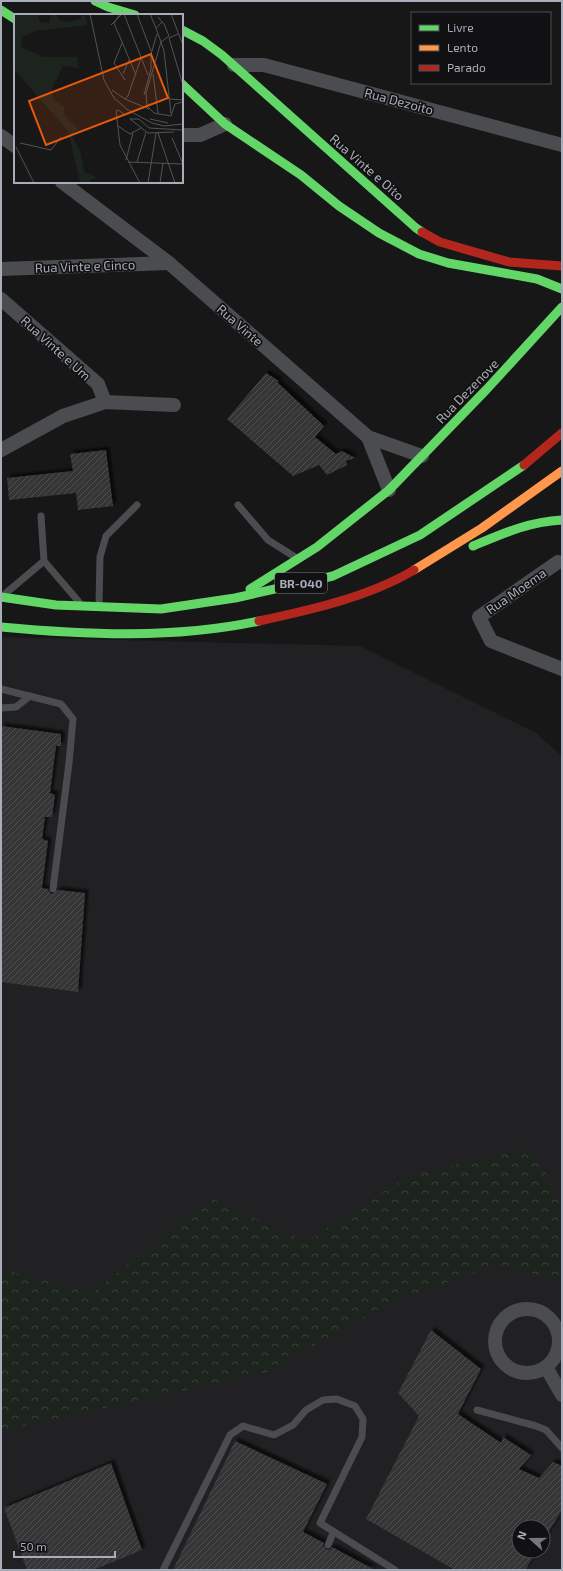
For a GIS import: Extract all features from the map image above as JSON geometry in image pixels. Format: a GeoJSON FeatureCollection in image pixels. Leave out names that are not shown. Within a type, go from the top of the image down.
{"type":"FeatureCollection","features":[{"type":"Feature","properties":{"kind":"main road"},"geometry":{"type":"LineString","coordinates":[[95,1],[108,7],[132,14]]}},
{"type":"Feature","properties":{"kind":"main road"},"geometry":{"type":"LineString","coordinates":[[1,10],[14,18]]}},
{"type":"Feature","properties":{"kind":"main road","name":"Rua Vinte e Oito"},"geometry":{"type":"LineString","coordinates":[[183,31],[212,47],[234,64],[257,87],[416,228],[440,242],[474,253],[509,262],[562,266]]}},
{"type":"Feature","properties":{"kind":"main road"},"geometry":{"type":"LineString","coordinates":[[183,85],[225,124],[301,175],[339,206],[379,234],[418,254],[448,263],[537,279],[562,289]]}},
{"type":"Feature","properties":{"kind":"main road","name":"Rua Dezenove"},"geometry":{"type":"LineString","coordinates":[[235,598],[317,547],[389,490],[560,311]]}},
{"type":"Feature","properties":{"kind":"main road","name":"BR-040"},"geometry":{"type":"LineString","coordinates":[[1,597],[56,605],[161,609],[235,598],[333,576],[420,535],[518,470],[562,433]]}},
{"type":"Feature","properties":{"kind":"main road","name":"BR-040"},"geometry":{"type":"LineString","coordinates":[[1,627],[82,634],[150,634],[218,628],[274,618],[332,603],[399,578],[463,542],[562,471]]}},
{"type":"Feature","properties":{"kind":"main road"},"geometry":{"type":"LineString","coordinates":[[399,578],[515,528],[545,521],[562,520]]}},
{"type":"Feature","properties":{"kind":"street","name":"Rua Dezoito"},"geometry":{"type":"LineString","coordinates":[[234,64],[264,65],[562,145]]}},
{"type":"Feature","properties":{"kind":"street"},"geometry":{"type":"LineString","coordinates":[[183,135],[200,135],[225,124]]}},
{"type":"Feature","properties":{"kind":"street"},"geometry":{"type":"LineString","coordinates":[[1,134],[14,133]]}},
{"type":"Feature","properties":{"kind":"street"},"geometry":{"type":"LineString","coordinates":[[1,134],[14,145]]}},
{"type":"Feature","properties":{"kind":"street","name":"Rua Vinte"},"geometry":{"type":"LineString","coordinates":[[63,183],[169,263],[368,437],[389,490]]}},
{"type":"Feature","properties":{"kind":"street","name":"Rua Vinte e Cinco"},"geometry":{"type":"LineString","coordinates":[[1,269],[169,263]]}},
{"type":"Feature","properties":{"kind":"street","name":"Rua Vinte e Um"},"geometry":{"type":"LineString","coordinates":[[1,299],[98,384],[105,402]]}},
{"type":"Feature","properties":{"kind":"street"},"geometry":{"type":"LineString","coordinates":[[1,450],[63,416],[105,402],[174,405]]}},
{"type":"Feature","properties":{"kind":"street"},"geometry":{"type":"LineString","coordinates":[[368,437],[422,456]]}},
{"type":"Feature","properties":{"kind":"street","name":"Rua Moema"},"geometry":{"type":"LineString","coordinates":[[558,562],[479,617],[490,641],[562,669]]}},
{"type":"Feature","properties":{"kind":"street"},"geometry":{"type":"LineString","coordinates":[[523,1309],[533,1309],[543,1313],[551,1320],[557,1329],[559,1339],[558,1350],[553,1360],[546,1367],[536,1372],[525,1374],[506,1366],[499,1358],[495,1348],[494,1337],[504,1318],[513,1312],[523,1309]]}},
{"type":"Feature","properties":{"kind":"street"},"geometry":{"type":"LineString","coordinates":[[546,1367],[562,1395]]}},
{"type":"Feature","properties":{"kind":"lane"},"geometry":{"type":"LineString","coordinates":[[99,607],[100,557],[106,536],[137,505]]}},
{"type":"Feature","properties":{"kind":"lane"},"geometry":{"type":"LineString","coordinates":[[238,505],[268,540],[298,559]]}},
{"type":"Feature","properties":{"kind":"lane"},"geometry":{"type":"LineString","coordinates":[[40,516],[44,561],[83,606]]}},
{"type":"Feature","properties":{"kind":"lane"},"geometry":{"type":"LineString","coordinates":[[1,597],[44,561]]}},
{"type":"Feature","properties":{"kind":"lane"},"geometry":{"type":"LineString","coordinates":[[1,689],[60,704],[73,719],[53,889]]}},
{"type":"Feature","properties":{"kind":"lane"},"geometry":{"type":"LineString","coordinates":[[1,708],[16,707],[30,696]]}},
{"type":"Feature","properties":{"kind":"lane"},"geometry":{"type":"LineString","coordinates":[[163,1570],[230,1435],[243,1426],[274,1435],[293,1425],[306,1410],[323,1400],[337,1399],[354,1406],[363,1419],[362,1437],[320,1523],[333,1533],[395,1570]]}},
{"type":"Feature","properties":{"kind":"lane"},"geometry":{"type":"LineString","coordinates":[[477,1410],[546,1430],[562,1448]]}},
{"type":"Feature","properties":{"kind":"lane"},"geometry":{"type":"LineString","coordinates":[[328,1545],[333,1533]]}},
{"type":"Feature","properties":{"kind":"shaded area"},"geometry":{"type":"Polygon","coordinates":[[[1,637],[360,646],[536,733],[562,756],[562,1570],[1,1570],[1,637]]]}},
{"type":"Feature","properties":{"kind":"green space"},"geometry":{"type":"Polygon","coordinates":[[[526,1148],[548,1176],[562,1208],[562,1282],[497,1264],[388,1304],[267,1372],[1,1431],[1,1269],[92,1293],[211,1198],[306,1242],[408,1176],[526,1148]]]}},
{"type":"Feature","properties":{"kind":"building"},"geometry":{"type":"Polygon","coordinates":[[[266,373],[279,381],[277,382],[324,426],[315,437],[336,454],[342,451],[355,458],[346,461],[347,465],[327,475],[319,465],[293,476],[227,419],[266,373]]]}},
{"type":"Feature","properties":{"kind":"building"},"geometry":{"type":"Polygon","coordinates":[[[106,450],[113,506],[78,510],[76,493],[9,500],[7,478],[73,471],[70,454],[106,450]]]}},
{"type":"Feature","properties":{"kind":"building"},"geometry":{"type":"Polygon","coordinates":[[[1,726],[61,734],[61,746],[56,746],[50,793],[55,795],[52,817],[45,817],[42,839],[48,841],[42,888],[48,889],[50,893],[53,894],[58,890],[85,893],[78,992],[1,982],[1,726]]]}},
{"type":"Feature","properties":{"kind":"building"},"geometry":{"type":"Polygon","coordinates":[[[431,1330],[481,1369],[458,1414],[501,1443],[503,1437],[531,1455],[519,1469],[539,1478],[553,1462],[562,1466],[562,1510],[551,1528],[551,1519],[511,1519],[511,1559],[532,1559],[525,1570],[455,1570],[366,1519],[419,1416],[398,1393],[431,1330]]]}},
{"type":"Feature","properties":{"kind":"building"},"geometry":{"type":"Polygon","coordinates":[[[235,1441],[327,1484],[303,1532],[324,1543],[323,1546],[326,1549],[329,1550],[332,1547],[375,1570],[173,1570],[235,1441]]]}},
{"type":"Feature","properties":{"kind":"building"},"geometry":{"type":"Polygon","coordinates":[[[111,1463],[142,1550],[93,1570],[27,1570],[4,1508],[111,1463]]]}},
{"type":"Feature","properties":{"kind":"traffic: fast"},"geometry":{"type":"LineString","coordinates":[[95,1],[108,7],[132,14]]}},
{"type":"Feature","properties":{"kind":"traffic: fast"},"geometry":{"type":"LineString","coordinates":[[1,10],[14,18]]}},
{"type":"Feature","properties":{"kind":"traffic: fast"},"geometry":{"type":"LineString","coordinates":[[183,31],[203,41],[222,55],[422,232]]}},
{"type":"Feature","properties":{"kind":"traffic: fast"},"geometry":{"type":"LineString","coordinates":[[183,85],[225,124],[301,175],[339,206],[379,233],[419,254],[448,263],[537,279],[562,289]]}},
{"type":"Feature","properties":{"kind":"traffic: fast"},"geometry":{"type":"LineString","coordinates":[[389,490],[486,390],[562,307]]}},
{"type":"Feature","properties":{"kind":"traffic: fast"},"geometry":{"type":"LineString","coordinates":[[1,597],[56,605],[161,609],[235,598],[333,576],[420,535],[524,465]]}},
{"type":"Feature","properties":{"kind":"traffic: fast"},"geometry":{"type":"LineString","coordinates":[[250,589],[317,547],[389,490]]}},
{"type":"Feature","properties":{"kind":"traffic: fast"},"geometry":{"type":"LineString","coordinates":[[473,546],[527,526],[562,520]]}},
{"type":"Feature","properties":{"kind":"traffic: fast"},"geometry":{"type":"LineString","coordinates":[[1,627],[65,632],[130,634],[195,631],[259,621]]}},
{"type":"Feature","properties":{"kind":"traffic: slow"},"geometry":{"type":"LineString","coordinates":[[414,570],[482,528],[562,471]]}},
{"type":"Feature","properties":{"kind":"traffic: jam"},"geometry":{"type":"LineString","coordinates":[[422,232],[440,242],[509,262],[562,266]]}},
{"type":"Feature","properties":{"kind":"traffic: jam"},"geometry":{"type":"LineString","coordinates":[[524,465],[562,433]]}},
{"type":"Feature","properties":{"kind":"traffic: jam"},"geometry":{"type":"LineString","coordinates":[[259,621],[339,602],[378,588],[414,570]]}}]}
